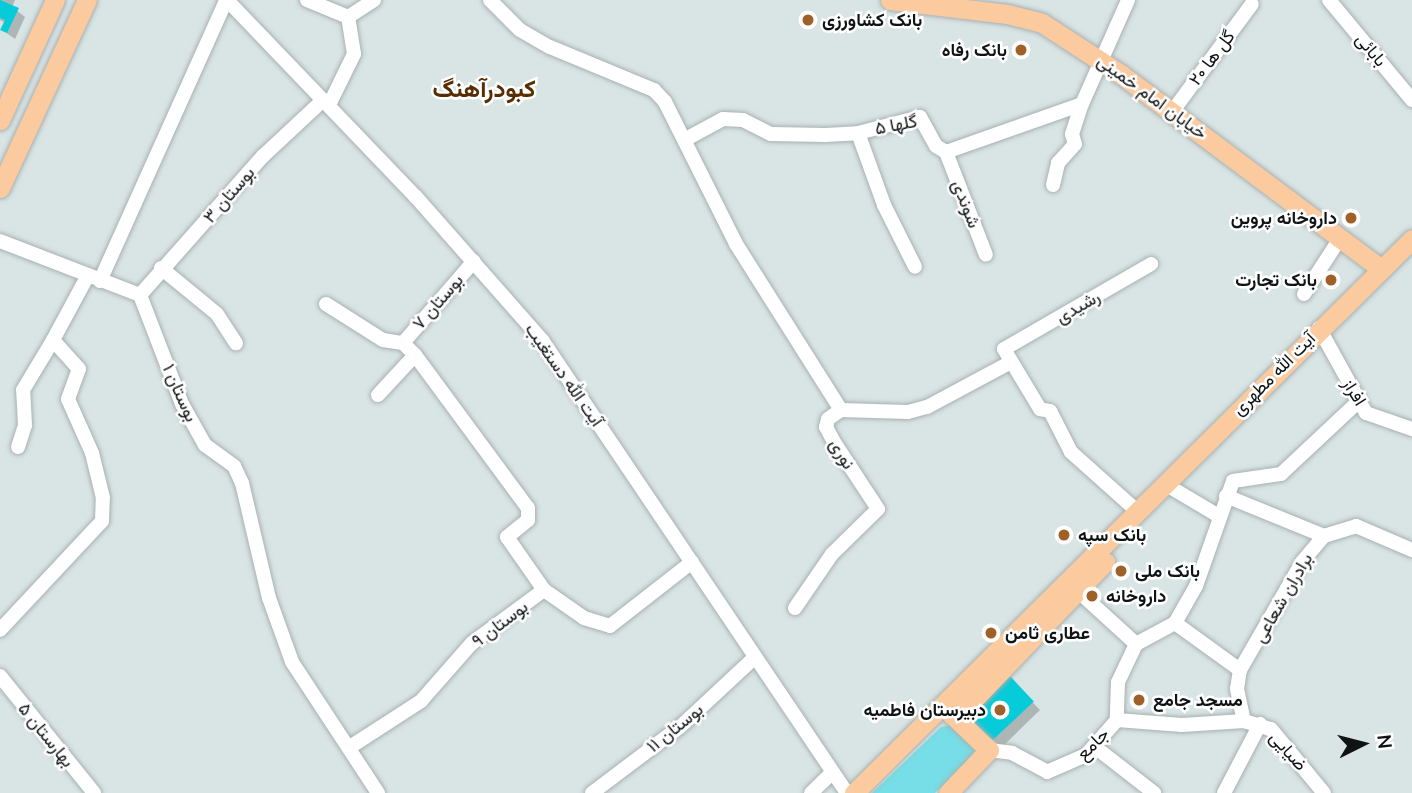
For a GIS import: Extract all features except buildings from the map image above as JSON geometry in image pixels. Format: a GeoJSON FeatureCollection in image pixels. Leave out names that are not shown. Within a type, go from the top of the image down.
{"type":"FeatureCollection","features":[{"type":"Feature","properties":{"kind":"main road"},"geometry":{"type":"LineString","coordinates":[[29,125],[2,117],[55,0]]}},
{"type":"Feature","properties":{"kind":"main road"},"geometry":{"type":"LineString","coordinates":[[0,188],[87,0]]}},
{"type":"Feature","properties":{"kind":"main road","name":"خیابان امام خمینی"},"geometry":{"type":"LineString","coordinates":[[890,0],[1007,14],[1042,23],[1102,60],[1381,269]]}},
{"type":"Feature","properties":{"kind":"main road","name":"آیت الله مطهری"},"geometry":{"type":"LineString","coordinates":[[950,713],[1137,511],[1318,328],[1381,269],[1407,250]]}},
{"type":"Feature","properties":{"kind":"main road","name":"آیت الله مطهری"},"geometry":{"type":"LineString","coordinates":[[950,713],[1078,591],[1123,541],[1137,511]]}},
{"type":"Feature","properties":{"kind":"main road"},"geometry":{"type":"LineString","coordinates":[[854,793],[950,713],[989,750],[948,793]]}},
{"type":"Feature","properties":{"kind":"street","name":"آیت الله دستغیب"},"geometry":{"type":"LineString","coordinates":[[227,0],[474,261],[542,340],[847,793]]}},
{"type":"Feature","properties":{"kind":"street"},"geometry":{"type":"LineString","coordinates":[[18,447],[25,425],[23,390],[52,340],[93,279],[227,0]]}},
{"type":"Feature","properties":{"kind":"street"},"geometry":{"type":"LineString","coordinates":[[307,0],[348,17]]}},
{"type":"Feature","properties":{"kind":"street"},"geometry":{"type":"LineString","coordinates":[[348,17],[374,0]]}},
{"type":"Feature","properties":{"kind":"street"},"geometry":{"type":"LineString","coordinates":[[490,0],[520,30],[550,47],[654,90],[687,139],[736,244],[841,410]]}},
{"type":"Feature","properties":{"kind":"street"},"geometry":{"type":"LineString","coordinates":[[1053,185],[1058,163],[1075,144],[1072,134],[1082,104],[1128,0]]}},
{"type":"Feature","properties":{"kind":"street","name":"بابائی"},"geometry":{"type":"LineString","coordinates":[[1329,0],[1412,100]]}},
{"type":"Feature","properties":{"kind":"street","name":"گل ها ۲۰"},"geometry":{"type":"LineString","coordinates":[[1172,112],[1252,4]]}},
{"type":"Feature","properties":{"kind":"street"},"geometry":{"type":"LineString","coordinates":[[326,102],[354,54],[348,17]]}},
{"type":"Feature","properties":{"kind":"street","name":"بوستان ۳"},"geometry":{"type":"LineString","coordinates":[[140,295],[161,268],[263,156],[326,102]]}},
{"type":"Feature","properties":{"kind":"street"},"geometry":{"type":"LineString","coordinates":[[946,152],[1082,104]]}},
{"type":"Feature","properties":{"kind":"street","name":"گلها ۵"},"geometry":{"type":"LineString","coordinates":[[687,139],[690,141],[710,124],[734,118],[771,134],[858,133],[920,117],[936,146],[946,152]]}},
{"type":"Feature","properties":{"kind":"street"},"geometry":{"type":"LineString","coordinates":[[858,133],[884,205],[915,267]]}},
{"type":"Feature","properties":{"kind":"street","name":"شوندی"},"geometry":{"type":"LineString","coordinates":[[946,152],[986,255]]}},
{"type":"Feature","properties":{"kind":"street"},"geometry":{"type":"LineString","coordinates":[[1304,294],[1339,240]]}},
{"type":"Feature","properties":{"kind":"street"},"geometry":{"type":"LineString","coordinates":[[0,241],[140,295]]}},
{"type":"Feature","properties":{"kind":"street","name":"بوستان ۷"},"geometry":{"type":"LineString","coordinates":[[402,343],[474,261]]}},
{"type":"Feature","properties":{"kind":"street","name":"رشیدی"},"geometry":{"type":"LineString","coordinates":[[1008,355],[1151,264]]}},
{"type":"Feature","properties":{"kind":"street"},"geometry":{"type":"LineString","coordinates":[[161,268],[217,314],[236,343]]}},
{"type":"Feature","properties":{"kind":"street","name":"بوستان ۱"},"geometry":{"type":"LineString","coordinates":[[140,295],[182,404],[205,446],[234,466],[242,482],[269,598],[292,663],[378,793]]}},
{"type":"Feature","properties":{"kind":"street"},"geometry":{"type":"LineString","coordinates":[[326,304],[383,340],[402,343],[415,355],[527,508],[528,520],[506,537],[544,590]]}},
{"type":"Feature","properties":{"kind":"street","name":"افراز"},"geometry":{"type":"LineString","coordinates":[[1318,328],[1357,403],[1375,418],[1412,429]]}},
{"type":"Feature","properties":{"kind":"street"},"geometry":{"type":"LineString","coordinates":[[0,630],[102,520],[103,498],[92,453],[68,398],[79,369],[52,340]]}},
{"type":"Feature","properties":{"kind":"street"},"geometry":{"type":"LineString","coordinates":[[378,395],[415,355]]}},
{"type":"Feature","properties":{"kind":"street"},"geometry":{"type":"LineString","coordinates":[[1008,355],[1040,409],[1050,411],[1071,452],[1137,511]]}},
{"type":"Feature","properties":{"kind":"street","name":"نوری"},"geometry":{"type":"LineString","coordinates":[[795,608],[832,554],[878,509],[827,427],[828,419],[841,410],[908,412],[1008,355]]}},
{"type":"Feature","properties":{"kind":"street"},"geometry":{"type":"LineString","coordinates":[[1117,720],[1115,694],[1136,644],[1175,623],[1196,586],[1233,481],[1281,474],[1357,403]]}},
{"type":"Feature","properties":{"kind":"street"},"geometry":{"type":"LineString","coordinates":[[1165,484],[1219,516]]}},
{"type":"Feature","properties":{"kind":"street"},"geometry":{"type":"LineString","coordinates":[[1226,496],[1324,536]]}},
{"type":"Feature","properties":{"kind":"street","name":"برادران شعاعی"},"geometry":{"type":"LineString","coordinates":[[1240,670],[1302,562],[1324,536],[1356,526],[1411,550]]}},
{"type":"Feature","properties":{"kind":"street","name":"بوستان ۹"},"geometry":{"type":"LineString","coordinates":[[350,747],[421,701],[472,643],[544,590],[584,618],[610,626],[619,624],[692,562]]}},
{"type":"Feature","properties":{"kind":"street"},"geometry":{"type":"LineString","coordinates":[[1078,591],[1136,644]]}},
{"type":"Feature","properties":{"kind":"street"},"geometry":{"type":"LineString","coordinates":[[1175,623],[1240,670],[1237,689],[1244,721]]}},
{"type":"Feature","properties":{"kind":"street","name":"بوستان ۱۱"},"geometry":{"type":"LineString","coordinates":[[592,793],[681,726],[754,658]]}},
{"type":"Feature","properties":{"kind":"street","name":"بهارستان ۵"},"geometry":{"type":"LineString","coordinates":[[0,676],[94,793]]}},
{"type":"Feature","properties":{"kind":"street","name":"جامع"},"geometry":{"type":"LineString","coordinates":[[989,750],[1012,753],[1047,772],[1073,763],[1095,747],[1117,720],[1182,725],[1244,721]]}},
{"type":"Feature","properties":{"kind":"street","name":"ضیایی"},"geometry":{"type":"LineString","coordinates":[[1244,721],[1260,724],[1282,741],[1324,793]]}},
{"type":"Feature","properties":{"kind":"street"},"geometry":{"type":"LineString","coordinates":[[1224,793],[1260,724]]}},
{"type":"Feature","properties":{"kind":"street"},"geometry":{"type":"LineString","coordinates":[[1095,747],[1154,793]]}},
{"type":"Feature","properties":{"kind":"street"},"geometry":{"type":"LineString","coordinates":[[811,793],[832,773]]}},
{"type":"Feature","properties":{"kind":"shaded area"},"geometry":{"type":"Polygon","coordinates":[[[950,725],[974,747],[973,755],[935,793],[872,793],[941,727],[950,725]]]}},
{"type":"Feature","properties":{"kind":"place","name":"بانک کشاورزی"},"geometry":{"type":"Point","coordinates":[808,20]}},
{"type":"Feature","properties":{"kind":"place","name":"بانک رفاه"},"geometry":{"type":"Point","coordinates":[1021,50]}},
{"type":"Feature","properties":{"kind":"place","name":"داروخانه پروین"},"geometry":{"type":"Point","coordinates":[1351,218]}},
{"type":"Feature","properties":{"kind":"place","name":"بانک تجارت"},"geometry":{"type":"Point","coordinates":[1331,280]}},
{"type":"Feature","properties":{"kind":"place","name":"بانک سپه"},"geometry":{"type":"Point","coordinates":[1064,535]}},
{"type":"Feature","properties":{"kind":"place","name":"بانک ملی"},"geometry":{"type":"Point","coordinates":[1121,571]}},
{"type":"Feature","properties":{"kind":"place","name":"داروخانه"},"geometry":{"type":"Point","coordinates":[1092,596]}},
{"type":"Feature","properties":{"kind":"place","name":"عطاری ثامن"},"geometry":{"type":"Point","coordinates":[991,633]}},
{"type":"Feature","properties":{"kind":"place","name":"مسجد جامع"},"geometry":{"type":"Point","coordinates":[1139,700]}},
{"type":"Feature","properties":{"kind":"place","name":"دبیرستان فاطمیه"},"geometry":{"type":"Point","coordinates":[1000,710]}},
{"type":"Feature","properties":{"kind":"district","name":"کبودرآهنگ"},"geometry":{"type":"Point","coordinates":[484,90]}}]}
